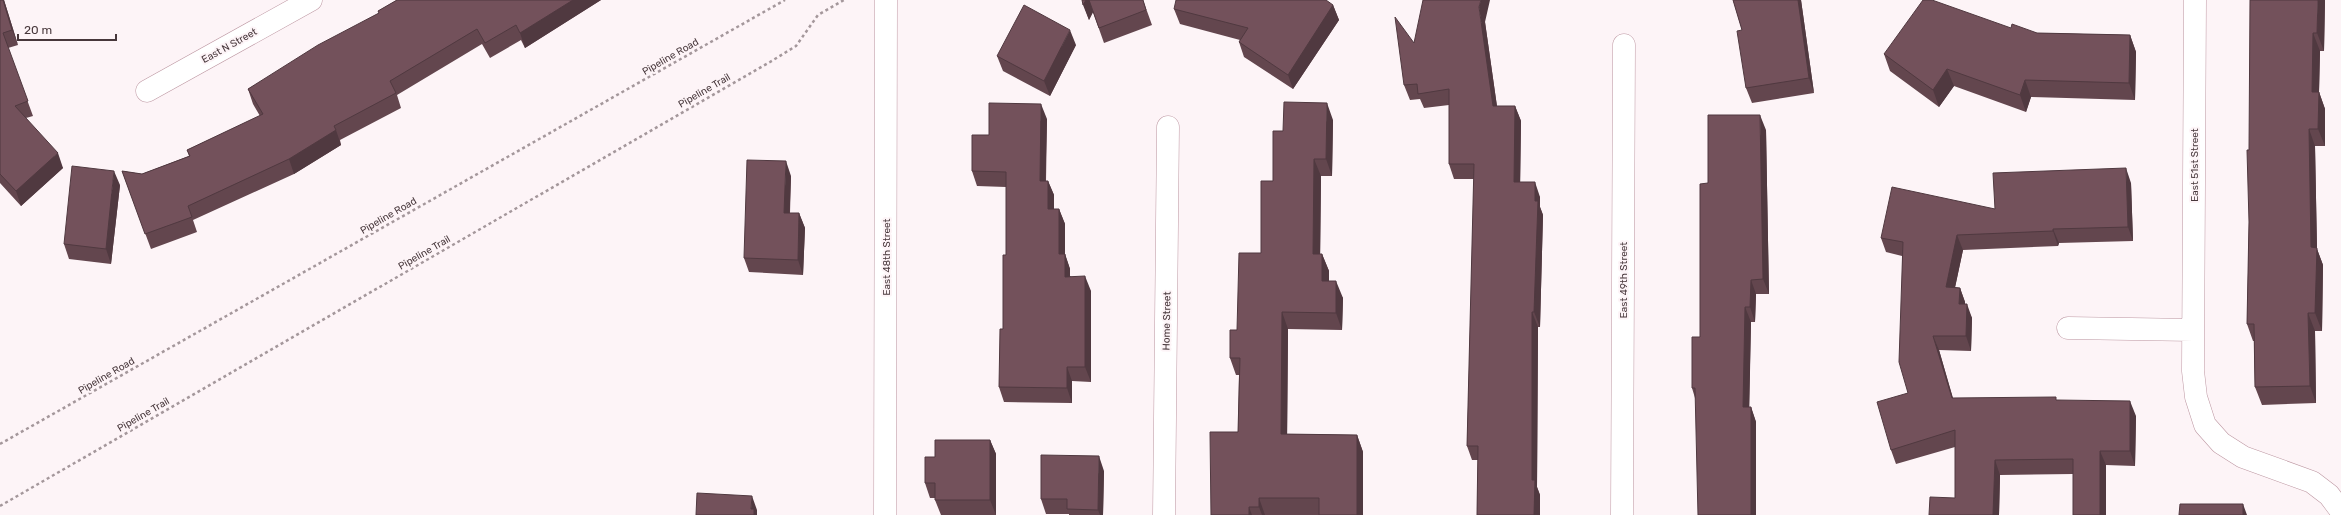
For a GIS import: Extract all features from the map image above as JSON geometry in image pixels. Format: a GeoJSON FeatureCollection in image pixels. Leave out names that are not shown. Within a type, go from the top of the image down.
{"type":"FeatureCollection","features":[{"type":"Feature","properties":{"kind":"street","name":"East N Street"},"geometry":{"type":"LineString","coordinates":[[147,90],[311,0]]}},
{"type":"Feature","properties":{"kind":"street","name":"East 48th Street"},"geometry":{"type":"LineString","coordinates":[[885,515],[886,0]]}},
{"type":"Feature","properties":{"kind":"street","name":"East 51st Street"},"geometry":{"type":"LineString","coordinates":[[2195,0],[2193,371],[2196,397],[2205,425],[2221,443],[2243,457],[2312,482],[2329,495],[2341,511]]}},
{"type":"Feature","properties":{"kind":"street","name":"East 49th Street"},"geometry":{"type":"LineString","coordinates":[[1622,515],[1624,45]]}},
{"type":"Feature","properties":{"kind":"street","name":"Home Street"},"geometry":{"type":"LineString","coordinates":[[1164,515],[1168,127]]}},
{"type":"Feature","properties":{"kind":"street"},"geometry":{"type":"LineString","coordinates":[[2068,328],[2193,330]]}},
{"type":"Feature","properties":{"kind":"path","name":"Pipeline Road"},"geometry":{"type":"LineString","coordinates":[[0,444],[784,0]]}},
{"type":"Feature","properties":{"kind":"path","name":"Pipeline Trail"},"geometry":{"type":"LineString","coordinates":[[0,506],[770,62],[796,46],[818,15],[844,0]]}},
{"type":"Feature","properties":{"kind":"building"},"geometry":{"type":"Polygon","coordinates":[[[0,0],[3,0],[12,30],[3,33],[28,101],[15,106],[58,153],[16,191],[0,174],[0,0]]]}},
{"type":"Feature","properties":{"kind":"building"},"geometry":{"type":"Polygon","coordinates":[[[397,0],[573,0],[520,33],[516,25],[485,43],[477,29],[390,81],[396,93],[334,126],[336,130],[289,159],[188,206],[192,217],[145,234],[122,171],[142,174],[190,156],[187,150],[263,114],[248,89],[318,45],[379,13],[378,11],[397,0]]]}},
{"type":"Feature","properties":{"kind":"building"},"geometry":{"type":"Polygon","coordinates":[[[1089,0],[1143,0],[1146,10],[1099,28],[1089,0]]]}},
{"type":"Feature","properties":{"kind":"building"},"geometry":{"type":"Polygon","coordinates":[[[1176,0],[1326,0],[1333,5],[1288,75],[1239,42],[1248,28],[1174,9],[1176,0]]]}},
{"type":"Feature","properties":{"kind":"building"},"geometry":{"type":"Polygon","coordinates":[[[1423,0],[1481,0],[1479,7],[1493,106],[1515,106],[1514,182],[1535,182],[1535,201],[1538,201],[1534,312],[1532,312],[1532,480],[1535,480],[1534,515],[1477,515],[1478,446],[1467,446],[1474,164],[1449,164],[1449,89],[1418,94],[1417,84],[1404,85],[1395,17],[1414,43],[1423,0]]]}},
{"type":"Feature","properties":{"kind":"building"},"geometry":{"type":"Polygon","coordinates":[[[1733,0],[1798,0],[1809,78],[1746,88],[1737,31],[1742,30],[1733,0]]]}},
{"type":"Feature","properties":{"kind":"building"},"geometry":{"type":"Polygon","coordinates":[[[1923,0],[1932,0],[2011,28],[2012,24],[2037,33],[2130,35],[2129,83],[2025,80],[2020,95],[1947,69],[1933,90],[1884,54],[1923,0]]]}},
{"type":"Feature","properties":{"kind":"building"},"geometry":{"type":"Polygon","coordinates":[[[2250,0],[2318,0],[2317,33],[2313,33],[2312,92],[2319,92],[2318,129],[2309,129],[2311,247],[2317,248],[2315,313],[2308,313],[2310,386],[2255,387],[2254,324],[2247,324],[2249,222],[2247,150],[2249,150],[2250,0]]]}},
{"type":"Feature","properties":{"kind":"building"},"geometry":{"type":"Polygon","coordinates":[[[1024,5],[1070,30],[1044,81],[997,56],[1024,5]]]}},
{"type":"Feature","properties":{"kind":"building"},"geometry":{"type":"Polygon","coordinates":[[[1284,102],[1327,103],[1326,159],[1314,159],[1313,254],[1322,254],[1322,281],[1336,281],[1336,313],[1282,312],[1281,434],[1357,435],[1357,515],[1319,515],[1319,498],[1259,498],[1259,507],[1249,507],[1249,515],[1211,515],[1210,432],[1238,432],[1240,358],[1230,358],[1230,330],[1237,330],[1239,253],[1261,253],[1261,181],[1273,181],[1273,131],[1283,131],[1284,102]]]}},
{"type":"Feature","properties":{"kind":"building"},"geometry":{"type":"Polygon","coordinates":[[[989,103],[1041,104],[1040,181],[1048,181],[1048,209],[1059,209],[1059,254],[1065,254],[1065,277],[1085,276],[1085,367],[1067,367],[1067,388],[999,387],[1000,329],[1003,329],[1003,255],[1006,255],[1006,172],[972,171],[972,135],[989,135],[989,103]]]}},
{"type":"Feature","properties":{"kind":"building"},"geometry":{"type":"Polygon","coordinates":[[[1708,115],[1760,115],[1763,279],[1751,280],[1750,307],[1745,307],[1743,407],[1751,407],[1751,515],[1698,515],[1695,388],[1692,388],[1692,337],[1700,337],[1700,184],[1708,183],[1708,115]]]}},
{"type":"Feature","properties":{"kind":"building"},"geometry":{"type":"Polygon","coordinates":[[[747,160],[786,161],[784,213],[799,213],[798,260],[744,258],[747,160]]]}},
{"type":"Feature","properties":{"kind":"building"},"geometry":{"type":"Polygon","coordinates":[[[72,166],[114,171],[106,249],[64,244],[72,166]]]}},
{"type":"Feature","properties":{"kind":"building"},"geometry":{"type":"Polygon","coordinates":[[[2126,168],[2128,227],[2053,229],[2053,231],[1957,235],[1946,287],[1960,288],[1959,304],[1967,304],[1966,336],[1933,336],[1952,398],[2056,397],[2056,400],[2130,401],[2130,451],[2100,451],[2100,515],[2073,515],[2073,459],[1995,460],[1993,515],[1929,515],[1930,497],[1955,498],[1955,430],[1891,450],[1877,402],[1908,393],[1899,362],[1903,242],[1881,238],[1892,187],[1995,209],[1993,173],[2126,168]]]}},
{"type":"Feature","properties":{"kind":"building"},"geometry":{"type":"Polygon","coordinates":[[[935,440],[990,440],[990,500],[935,500],[935,483],[925,483],[925,457],[935,457],[935,440]]]}},
{"type":"Feature","properties":{"kind":"building"},"geometry":{"type":"Polygon","coordinates":[[[1041,455],[1099,456],[1098,510],[1067,509],[1067,499],[1041,499],[1041,455]]]}},
{"type":"Feature","properties":{"kind":"building"},"geometry":{"type":"Polygon","coordinates":[[[697,493],[752,496],[751,509],[754,509],[754,515],[696,515],[697,493]]]}},
{"type":"Feature","properties":{"kind":"building"},"geometry":{"type":"Polygon","coordinates":[[[2180,504],[2243,504],[2243,515],[2179,515],[2180,504]]]}}]}
